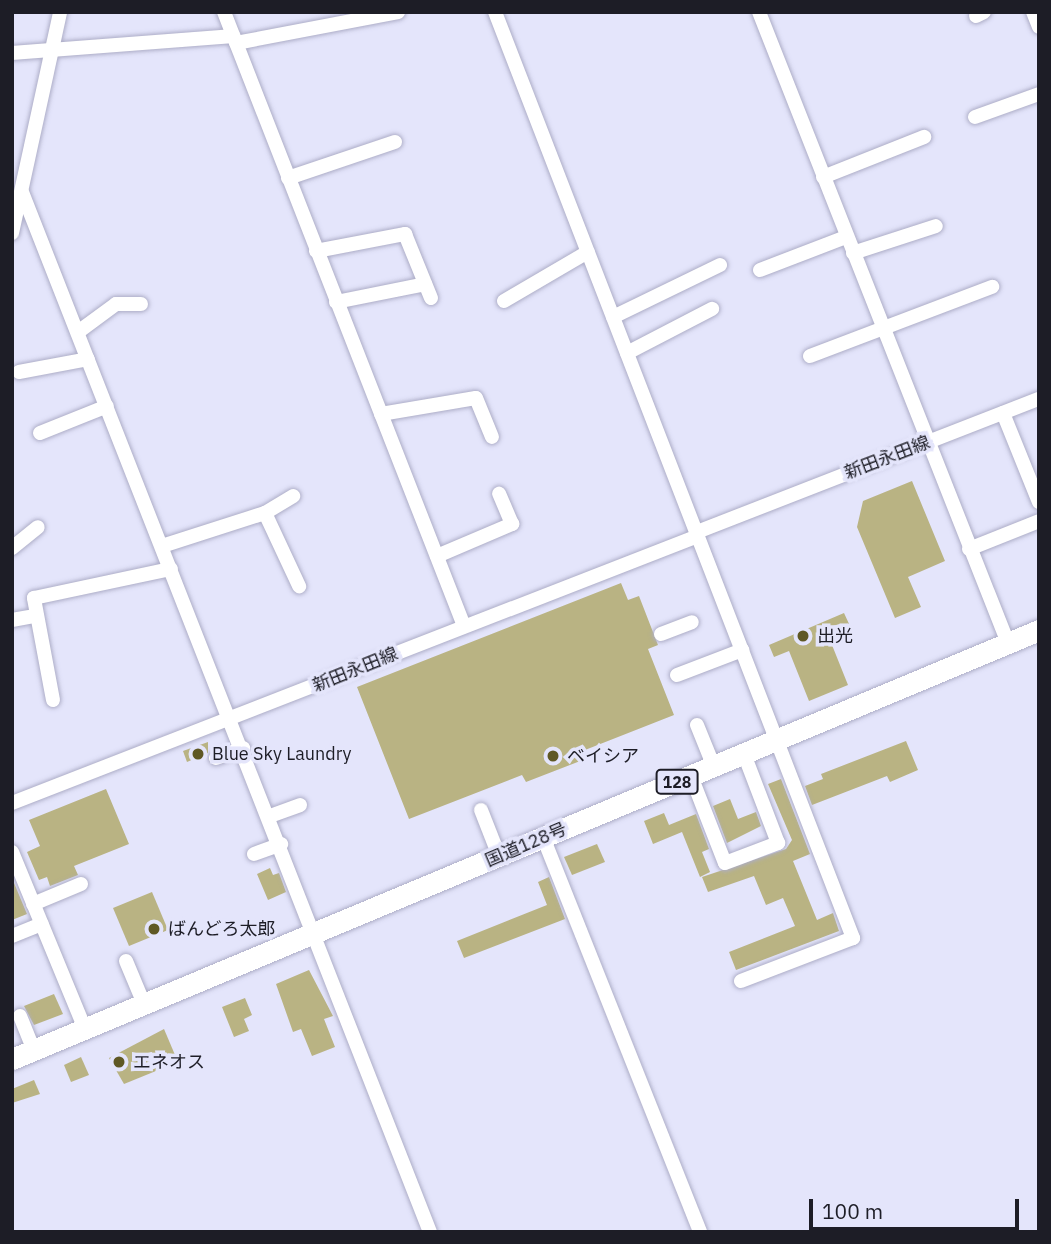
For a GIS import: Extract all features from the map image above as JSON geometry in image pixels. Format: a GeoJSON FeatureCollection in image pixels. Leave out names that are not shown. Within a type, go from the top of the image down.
{"type":"FeatureCollection","features":[{"type":"Feature","properties":{"kind":"highway","name":"国道128号"},"geometry":{"type":"LineString","coordinates":[[12,1059],[1039,630]]}},
{"type":"Feature","properties":{"kind":"street"},"geometry":{"type":"LineString","coordinates":[[12,233],[55,45],[60,12]]}},
{"type":"Feature","properties":{"kind":"street"},"geometry":{"type":"LineString","coordinates":[[224,12],[464,626]]}},
{"type":"Feature","properties":{"kind":"street"},"geometry":{"type":"LineString","coordinates":[[12,52],[55,45],[234,39],[398,12]]}},
{"type":"Feature","properties":{"kind":"street"},"geometry":{"type":"LineString","coordinates":[[495,12],[853,938],[741,981]]}},
{"type":"Feature","properties":{"kind":"street"},"geometry":{"type":"LineString","coordinates":[[759,12],[926,443],[1008,643]]}},
{"type":"Feature","properties":{"kind":"street"},"geometry":{"type":"LineString","coordinates":[[975,117],[1039,94]]}},
{"type":"Feature","properties":{"kind":"street"},"geometry":{"type":"LineString","coordinates":[[823,177],[923,137]]}},
{"type":"Feature","properties":{"kind":"street"},"geometry":{"type":"LineString","coordinates":[[288,178],[395,142]]}},
{"type":"Feature","properties":{"kind":"street"},"geometry":{"type":"LineString","coordinates":[[23,192],[281,844],[430,1232]]}},
{"type":"Feature","properties":{"kind":"street"},"geometry":{"type":"LineString","coordinates":[[853,253],[936,226]]}},
{"type":"Feature","properties":{"kind":"street"},"geometry":{"type":"LineString","coordinates":[[316,251],[405,234],[428,291],[336,302]]}},
{"type":"Feature","properties":{"kind":"street"},"geometry":{"type":"LineString","coordinates":[[760,270],[846,237]]}},
{"type":"Feature","properties":{"kind":"street"},"geometry":{"type":"LineString","coordinates":[[503,301],[588,253]]}},
{"type":"Feature","properties":{"kind":"street"},"geometry":{"type":"LineString","coordinates":[[613,317],[720,265]]}},
{"type":"Feature","properties":{"kind":"street"},"geometry":{"type":"LineString","coordinates":[[810,356],[992,287]]}},
{"type":"Feature","properties":{"kind":"street"},"geometry":{"type":"LineString","coordinates":[[78,332],[116,304],[141,304]]}},
{"type":"Feature","properties":{"kind":"street"},"geometry":{"type":"LineString","coordinates":[[627,353],[712,309]]}},
{"type":"Feature","properties":{"kind":"street"},"geometry":{"type":"LineString","coordinates":[[19,372],[88,359]]}},
{"type":"Feature","properties":{"kind":"street"},"geometry":{"type":"LineString","coordinates":[[381,414],[476,398],[492,438]]}},
{"type":"Feature","properties":{"kind":"street","name":"新田永田線"},"geometry":{"type":"LineString","coordinates":[[12,803],[1039,400]]}},
{"type":"Feature","properties":{"kind":"street"},"geometry":{"type":"LineString","coordinates":[[40,433],[107,406]]}},
{"type":"Feature","properties":{"kind":"street"},"geometry":{"type":"LineString","coordinates":[[1003,413],[1039,502]]}},
{"type":"Feature","properties":{"kind":"street"},"geometry":{"type":"LineString","coordinates":[[437,556],[512,524],[499,494]]}},
{"type":"Feature","properties":{"kind":"street"},"geometry":{"type":"LineString","coordinates":[[162,546],[265,513],[293,496]]}},
{"type":"Feature","properties":{"kind":"street"},"geometry":{"type":"LineString","coordinates":[[265,513],[299,586]]}},
{"type":"Feature","properties":{"kind":"street"},"geometry":{"type":"LineString","coordinates":[[969,549],[1039,521]]}},
{"type":"Feature","properties":{"kind":"street"},"geometry":{"type":"LineString","coordinates":[[12,548],[38,527]]}},
{"type":"Feature","properties":{"kind":"street"},"geometry":{"type":"LineString","coordinates":[[53,699],[34,616],[34,598],[171,569]]}},
{"type":"Feature","properties":{"kind":"street"},"geometry":{"type":"LineString","coordinates":[[12,620],[34,616]]}},
{"type":"Feature","properties":{"kind":"street"},"geometry":{"type":"LineString","coordinates":[[661,634],[692,622]]}},
{"type":"Feature","properties":{"kind":"street"},"geometry":{"type":"LineString","coordinates":[[677,675],[742,650]]}},
{"type":"Feature","properties":{"kind":"street"},"geometry":{"type":"LineString","coordinates":[[697,726],[714,766]]}},
{"type":"Feature","properties":{"kind":"street"},"geometry":{"type":"LineString","coordinates":[[216,758],[243,748]]}},
{"type":"Feature","properties":{"kind":"street"},"geometry":{"type":"LineString","coordinates":[[691,776],[725,863],[778,843],[744,754]]}},
{"type":"Feature","properties":{"kind":"street"},"geometry":{"type":"LineString","coordinates":[[270,816],[300,804]]}},
{"type":"Feature","properties":{"kind":"street"},"geometry":{"type":"LineString","coordinates":[[481,810],[499,856]]}},
{"type":"Feature","properties":{"kind":"street"},"geometry":{"type":"LineString","coordinates":[[543,837],[700,1232]]}},
{"type":"Feature","properties":{"kind":"street"},"geometry":{"type":"LineString","coordinates":[[254,854],[281,844]]}},
{"type":"Feature","properties":{"kind":"street"},"geometry":{"type":"LineString","coordinates":[[12,852],[85,1029]]}},
{"type":"Feature","properties":{"kind":"street"},"geometry":{"type":"LineString","coordinates":[[33,904],[81,884]]}},
{"type":"Feature","properties":{"kind":"street"},"geometry":{"type":"LineString","coordinates":[[12,936],[42,924]]}},
{"type":"Feature","properties":{"kind":"street"},"geometry":{"type":"LineString","coordinates":[[126,961],[144,1004]]}},
{"type":"Feature","properties":{"kind":"street"},"geometry":{"type":"LineString","coordinates":[[20,1016],[34,1050]]}},
{"type":"Feature","properties":{"kind":"building"},"geometry":{"type":"Polygon","coordinates":[[[912,481],[945,561],[908,577],[921,607],[895,618],[857,527],[863,501],[912,481]]]}},
{"type":"Feature","properties":{"kind":"building"},"geometry":{"type":"Polygon","coordinates":[[[621,583],[628,600],[639,596],[658,645],[648,649],[674,715],[585,750],[588,758],[526,782],[522,775],[409,819],[357,687],[621,583]]]}},
{"type":"Feature","properties":{"kind":"building"},"geometry":{"type":"Polygon","coordinates":[[[844,613],[850,626],[828,635],[848,685],[809,701],[789,651],[774,657],[769,645],[844,613]]]}},
{"type":"Feature","properties":{"kind":"building"},"geometry":{"type":"Polygon","coordinates":[[[906,741],[918,770],[890,782],[887,776],[812,805],[805,786],[823,779],[821,774],[906,741]]]}},
{"type":"Feature","properties":{"kind":"building"},"geometry":{"type":"Polygon","coordinates":[[[208,742],[208,753],[187,762],[183,751],[208,742]]]}},
{"type":"Feature","properties":{"kind":"building"},"geometry":{"type":"Polygon","coordinates":[[[781,779],[810,854],[793,861],[817,920],[833,913],[839,931],[736,970],[729,952],[795,926],[783,898],[766,905],[754,876],[708,892],[702,877],[786,849],[792,840],[768,784],[781,779]]]}},
{"type":"Feature","properties":{"kind":"building"},"geometry":{"type":"Polygon","coordinates":[[[106,789],[129,844],[74,866],[78,875],[50,886],[47,877],[39,880],[27,852],[40,846],[29,820],[106,789]]]}},
{"type":"Feature","properties":{"kind":"building"},"geometry":{"type":"Polygon","coordinates":[[[730,799],[738,819],[756,812],[761,826],[727,843],[713,806],[730,799]]]}},
{"type":"Feature","properties":{"kind":"building"},"geometry":{"type":"Polygon","coordinates":[[[664,813],[669,825],[696,814],[709,849],[702,852],[710,872],[700,877],[682,832],[653,844],[644,821],[664,813]]]}},
{"type":"Feature","properties":{"kind":"building"},"geometry":{"type":"Polygon","coordinates":[[[597,844],[605,862],[572,875],[564,857],[597,844]]]}},
{"type":"Feature","properties":{"kind":"building"},"geometry":{"type":"Polygon","coordinates":[[[270,868],[273,875],[279,873],[286,892],[268,900],[257,874],[270,868]]]}},
{"type":"Feature","properties":{"kind":"building"},"geometry":{"type":"Polygon","coordinates":[[[549,877],[565,919],[464,958],[457,941],[547,905],[538,882],[549,877]]]}},
{"type":"Feature","properties":{"kind":"building"},"geometry":{"type":"Polygon","coordinates":[[[12,878],[27,914],[12,920],[12,878]]]}},
{"type":"Feature","properties":{"kind":"building"},"geometry":{"type":"Polygon","coordinates":[[[152,892],[168,930],[129,946],[113,908],[152,892]]]}},
{"type":"Feature","properties":{"kind":"building"},"geometry":{"type":"Polygon","coordinates":[[[309,970],[333,1016],[324,1019],[335,1047],[312,1056],[301,1029],[293,1032],[276,984],[309,970]]]}},
{"type":"Feature","properties":{"kind":"building"},"geometry":{"type":"Polygon","coordinates":[[[54,994],[63,1014],[34,1025],[24,1006],[54,994]]]}},
{"type":"Feature","properties":{"kind":"building"},"geometry":{"type":"Polygon","coordinates":[[[245,998],[252,1015],[244,1019],[249,1031],[234,1037],[222,1007],[245,998]]]}},
{"type":"Feature","properties":{"kind":"building"},"geometry":{"type":"Polygon","coordinates":[[[164,1029],[178,1062],[124,1084],[109,1058],[164,1029]]]}},
{"type":"Feature","properties":{"kind":"building"},"geometry":{"type":"Polygon","coordinates":[[[81,1057],[89,1075],[71,1082],[64,1065],[81,1057]]]}},
{"type":"Feature","properties":{"kind":"building"},"geometry":{"type":"Polygon","coordinates":[[[34,1080],[40,1094],[12,1103],[12,1089],[34,1080]]]}},
{"type":"Feature","properties":{"kind":"place","name":"出光"},"geometry":{"type":"Point","coordinates":[803,636]}},
{"type":"Feature","properties":{"kind":"place","name":"Blue Sky Laundry"},"geometry":{"type":"Point","coordinates":[198,754]}},
{"type":"Feature","properties":{"kind":"place","name":"ベイシア"},"geometry":{"type":"Point","coordinates":[553,756]}},
{"type":"Feature","properties":{"kind":"place","name":"ばんどろ太郎"},"geometry":{"type":"Point","coordinates":[154,929]}},
{"type":"Feature","properties":{"kind":"place","name":"エネオス"},"geometry":{"type":"Point","coordinates":[119,1062]}}]}
